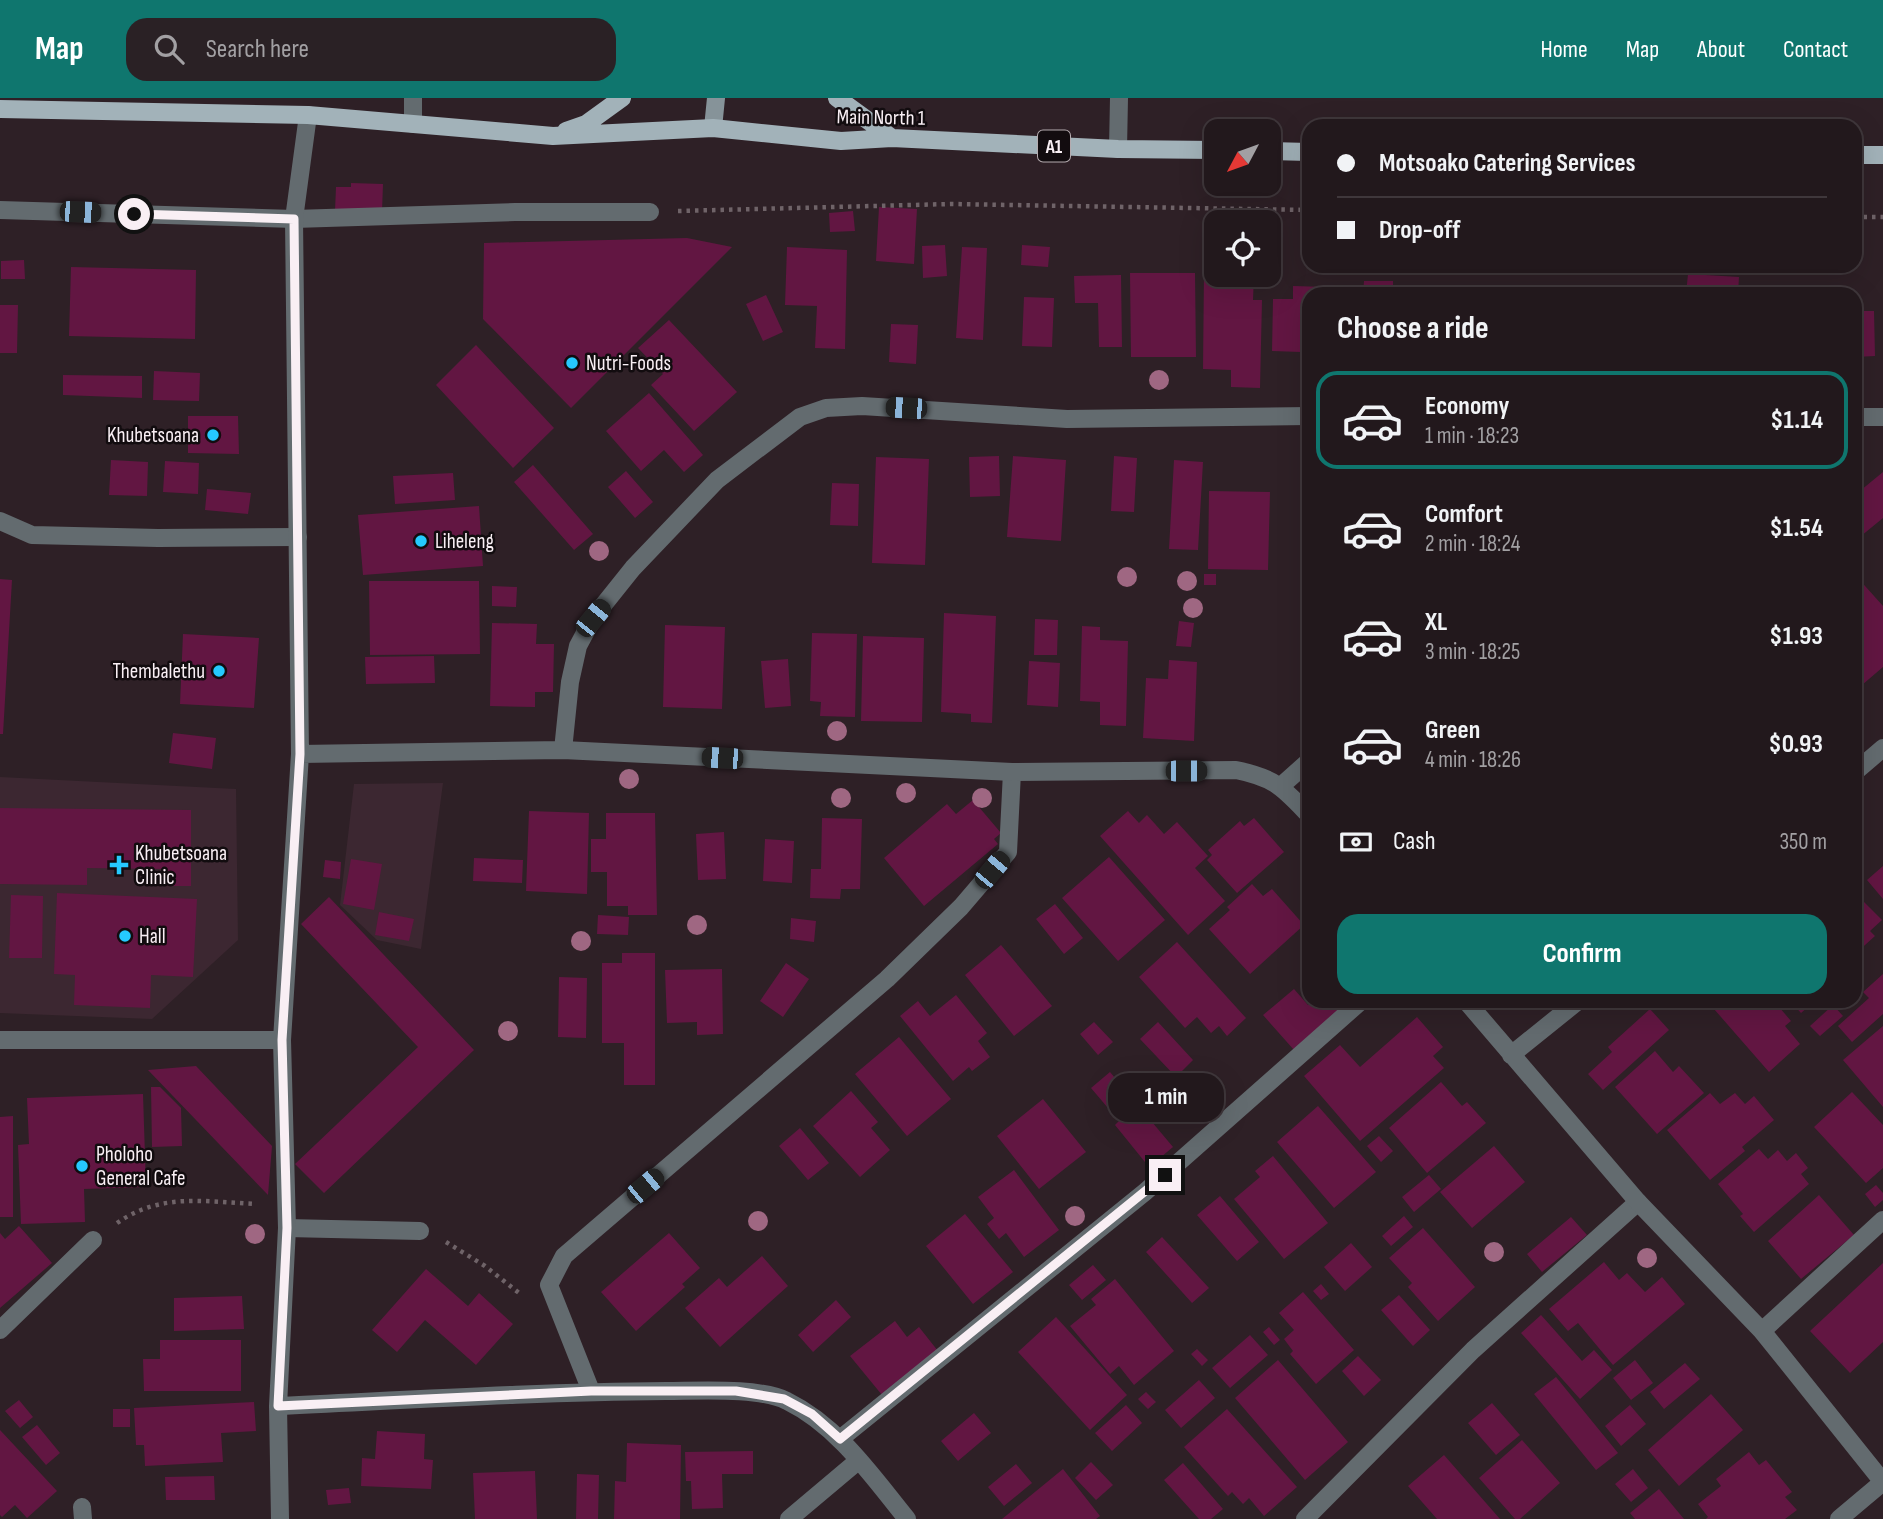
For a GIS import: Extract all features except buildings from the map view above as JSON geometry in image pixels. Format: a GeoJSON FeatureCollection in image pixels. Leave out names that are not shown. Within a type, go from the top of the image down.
{"type":"FeatureCollection","features":[{"type":"Feature","properties":{"kind":"main road"},"geometry":{"type":"LineString","coordinates":[[553,136],[586,124],[622,98]]}},
{"type":"Feature","properties":{"kind":"main road"},"geometry":{"type":"LineString","coordinates":[[837,98],[892,138]]}},
{"type":"Feature","properties":{"kind":"main road","name":"Main North 1"},"geometry":{"type":"LineString","coordinates":[[0,109],[307,115],[553,136],[713,128],[841,141],[892,138],[1118,149],[1204,150]]}},
{"type":"Feature","properties":{"kind":"main road"},"geometry":{"type":"LineString","coordinates":[[1281,151],[1302,152]]}},
{"type":"Feature","properties":{"kind":"main road"},"geometry":{"type":"LineString","coordinates":[[1862,155],[1883,155]]}},
{"type":"Feature","properties":{"kind":"street"},"geometry":{"type":"LineString","coordinates":[[413,98],[413,124]]}},
{"type":"Feature","properties":{"kind":"street"},"geometry":{"type":"LineString","coordinates":[[713,128],[716,98]]}},
{"type":"Feature","properties":{"kind":"street"},"geometry":{"type":"LineString","coordinates":[[1118,149],[1119,98]]}},
{"type":"Feature","properties":{"kind":"street"},"geometry":{"type":"LineString","coordinates":[[280,1519],[278,1406],[287,1228],[282,1040],[300,754],[294,219],[307,115]]}},
{"type":"Feature","properties":{"kind":"street"},"geometry":{"type":"LineString","coordinates":[[0,210],[294,219],[515,212],[650,212]]}},
{"type":"Feature","properties":{"kind":"street"},"geometry":{"type":"LineString","coordinates":[[564,750],[570,682],[578,646],[593,618],[633,568],[717,480],[800,417],[826,408],[862,406],[1067,419],[1302,416]]}},
{"type":"Feature","properties":{"kind":"street"},"geometry":{"type":"LineString","coordinates":[[1862,417],[1883,417]]}},
{"type":"Feature","properties":{"kind":"street"},"geometry":{"type":"LineString","coordinates":[[0,521],[32,535],[298,537]]}},
{"type":"Feature","properties":{"kind":"street"},"geometry":{"type":"LineString","coordinates":[[1862,766],[1883,748]]}},
{"type":"Feature","properties":{"kind":"street"},"geometry":{"type":"LineString","coordinates":[[300,754],[564,750],[1012,772],[1236,770],[1262,776],[1281,786],[1302,808]]}},
{"type":"Feature","properties":{"kind":"street"},"geometry":{"type":"LineString","coordinates":[[1281,786],[1302,767]]}},
{"type":"Feature","properties":{"kind":"street"},"geometry":{"type":"LineString","coordinates":[[591,1391],[549,1284],[564,1256],[887,979],[961,907],[1008,852],[1012,772]]}},
{"type":"Feature","properties":{"kind":"street"},"geometry":{"type":"LineString","coordinates":[[840,1439],[1145,1192],[1353,1008]]}},
{"type":"Feature","properties":{"kind":"street"},"geometry":{"type":"LineString","coordinates":[[1472,1008],[1639,1202],[1762,1331],[1883,1482],[1839,1519]]}},
{"type":"Feature","properties":{"kind":"street"},"geometry":{"type":"LineString","coordinates":[[1511,1055],[1568,1008]]}},
{"type":"Feature","properties":{"kind":"street"},"geometry":{"type":"LineString","coordinates":[[0,1040],[282,1040]]}},
{"type":"Feature","properties":{"kind":"street"},"geometry":{"type":"LineString","coordinates":[[1305,1519],[1473,1350],[1639,1202]]}},
{"type":"Feature","properties":{"kind":"street"},"geometry":{"type":"LineString","coordinates":[[1762,1331],[1883,1220]]}},
{"type":"Feature","properties":{"kind":"street"},"geometry":{"type":"LineString","coordinates":[[287,1228],[420,1231]]}},
{"type":"Feature","properties":{"kind":"street"},"geometry":{"type":"LineString","coordinates":[[0,1330],[93,1240]]}},
{"type":"Feature","properties":{"kind":"street"},"geometry":{"type":"LineString","coordinates":[[278,1406],[591,1391],[736,1391],[784,1399],[812,1414],[840,1439],[907,1519]]}},
{"type":"Feature","properties":{"kind":"street"},"geometry":{"type":"LineString","coordinates":[[789,1519],[859,1460]]}},
{"type":"Feature","properties":{"kind":"path"},"geometry":{"type":"LineString","coordinates":[[650,212],[951,204],[1302,210]]}},
{"type":"Feature","properties":{"kind":"path"},"geometry":{"type":"LineString","coordinates":[[1862,217],[1883,217]]}},
{"type":"Feature","properties":{"kind":"path"},"geometry":{"type":"LineString","coordinates":[[93,1240],[133,1212],[171,1200],[287,1206]]}},
{"type":"Feature","properties":{"kind":"path"},"geometry":{"type":"LineString","coordinates":[[420,1231],[453,1245],[485,1266],[519,1292],[539,1315],[563,1318]]}},
{"type":"Feature","properties":{"kind":"shaded area","name":"Khubetsoana Clinic"},"geometry":{"type":"Polygon","coordinates":[[[0,777],[236,789],[238,940],[152,1019],[0,1013],[0,777]]]}},
{"type":"Feature","properties":{"kind":"shaded area"},"geometry":{"type":"Polygon","coordinates":[[[443,783],[421,949],[377,940],[340,905],[354,784],[443,783]]]}},
{"type":"Feature","properties":{"kind":"place","name":"Nutri-Foods"},"geometry":{"type":"Point","coordinates":[572,363]}},
{"type":"Feature","properties":{"kind":"place","name":"Khubetsoana"},"geometry":{"type":"Point","coordinates":[213,435]}},
{"type":"Feature","properties":{"kind":"place","name":"Liheleng"},"geometry":{"type":"Point","coordinates":[421,541]}},
{"type":"Feature","properties":{"kind":"place","name":"Thembalethu"},"geometry":{"type":"Point","coordinates":[219,671]}},
{"type":"Feature","properties":{"kind":"place","name":"Khubetsoana Clinic"},"geometry":{"type":"Point","coordinates":[119,865]}},
{"type":"Feature","properties":{"kind":"place","name":"Hall"},"geometry":{"type":"Point","coordinates":[125,936]}},
{"type":"Feature","properties":{"kind":"place","name":"Pholoho General Cafe"},"geometry":{"type":"Point","coordinates":[82,1166]}},
{"type":"Feature","properties":{"kind":"route"},"geometry":{"type":"LineString","coordinates":[[134,214],[294,219],[300,754],[282,1040],[287,1228],[278,1406],[591,1391],[736,1391],[784,1399],[812,1414],[840,1439],[1165,1175]]}}]}
